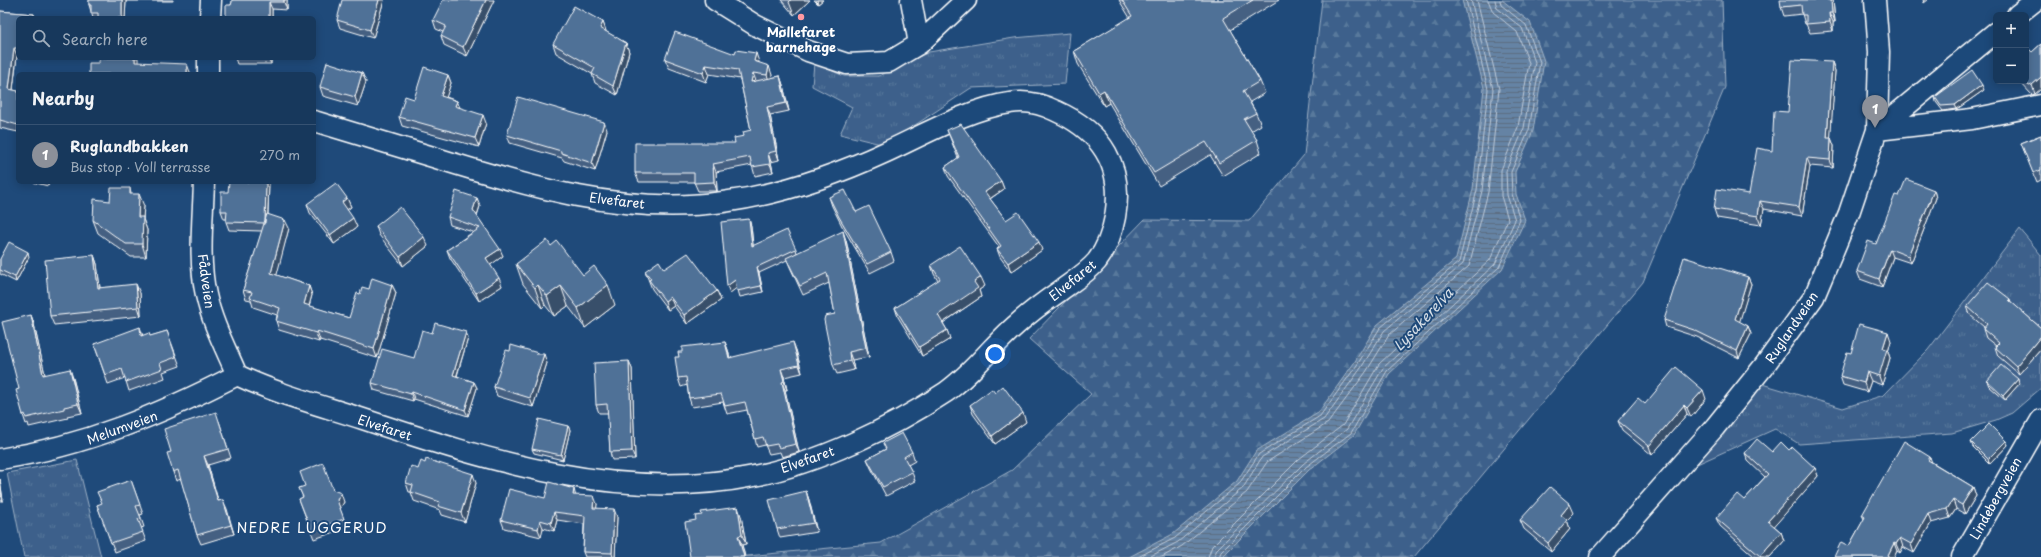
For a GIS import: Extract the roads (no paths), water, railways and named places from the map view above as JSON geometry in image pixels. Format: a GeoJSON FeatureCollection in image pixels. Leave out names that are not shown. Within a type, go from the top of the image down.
{"type":"FeatureCollection","features":[{"type":"Feature","properties":{"kind":"street"},"geometry":{"type":"LineString","coordinates":[[210,16],[211,0]]}},
{"type":"Feature","properties":{"kind":"street"},"geometry":{"type":"LineString","coordinates":[[715,0],[755,25],[808,52],[847,64],[889,62],[919,44],[966,0]]}},
{"type":"Feature","properties":{"kind":"street"},"geometry":{"type":"LineString","coordinates":[[911,0],[919,44]]}},
{"type":"Feature","properties":{"kind":"street"},"geometry":{"type":"LineString","coordinates":[[1875,0],[1879,52],[1877,130]]}},
{"type":"Feature","properties":{"kind":"street"},"geometry":{"type":"LineString","coordinates":[[2021,12],[2036,0]]}},
{"type":"Feature","properties":{"kind":"street"},"geometry":{"type":"LineString","coordinates":[[1877,130],[1993,34]]}},
{"type":"Feature","properties":{"kind":"street"},"geometry":{"type":"LineString","coordinates":[[208,60],[208,72]]}},
{"type":"Feature","properties":{"kind":"street","name":"Elvefaret"},"geometry":{"type":"LineString","coordinates":[[237,375],[262,387],[401,432],[499,461],[558,475],[596,481],[657,485],[684,484],[751,476],[796,465],[838,449],[879,430],[949,389],[964,378],[1011,329],[1096,262],[1110,236],[1117,205],[1118,187],[1114,169],[1109,155],[1099,142],[1078,122],[1045,106],[1030,103],[1010,103],[985,109],[878,156],[800,184],[756,196],[721,203],[688,205],[648,204],[607,200],[547,189],[484,173],[316,122]]}},
{"type":"Feature","properties":{"kind":"street"},"geometry":{"type":"LineString","coordinates":[[1877,130],[1972,119],[2041,105]]}},
{"type":"Feature","properties":{"kind":"street","name":"Ruglandveien"},"geometry":{"type":"LineString","coordinates":[[1600,557],[1715,427],[1764,366],[1814,297],[1849,213],[1877,130]]}},
{"type":"Feature","properties":{"kind":"street","name":"Fådveien"},"geometry":{"type":"LineString","coordinates":[[204,184],[202,252],[206,294],[212,317],[237,375]]}},
{"type":"Feature","properties":{"kind":"street","name":"Melumveien"},"geometry":{"type":"LineString","coordinates":[[0,458],[82,442],[137,423],[186,402],[237,375]]}},
{"type":"Feature","properties":{"kind":"street","name":"Lindebergveien"},"geometry":{"type":"LineString","coordinates":[[1962,557],[2041,420]]}},
{"type":"Feature","properties":{"kind":"water","name":"Lysakerelva"},"geometry":{"type":"Polygon","coordinates":[[[1462,0],[1502,0],[1530,22],[1544,61],[1533,131],[1515,172],[1516,194],[1525,220],[1502,269],[1389,374],[1354,435],[1309,470],[1222,557],[1129,557],[1173,534],[1237,481],[1256,451],[1318,413],[1354,363],[1377,325],[1456,259],[1473,189],[1484,88],[1462,0]]]}},
{"type":"Feature","properties":{"kind":"place","name":"Møllefaret barnehage"},"geometry":{"type":"Point","coordinates":[801,17]}},
{"type":"Feature","properties":{"kind":"place","name":"Ruglandbakken"},"geometry":{"type":"Point","coordinates":[1875,128]}},
{"type":"Feature","properties":{"kind":"district","name":"NEDRE LUGGERUD"},"geometry":{"type":"Point","coordinates":[312,527]}}]}
